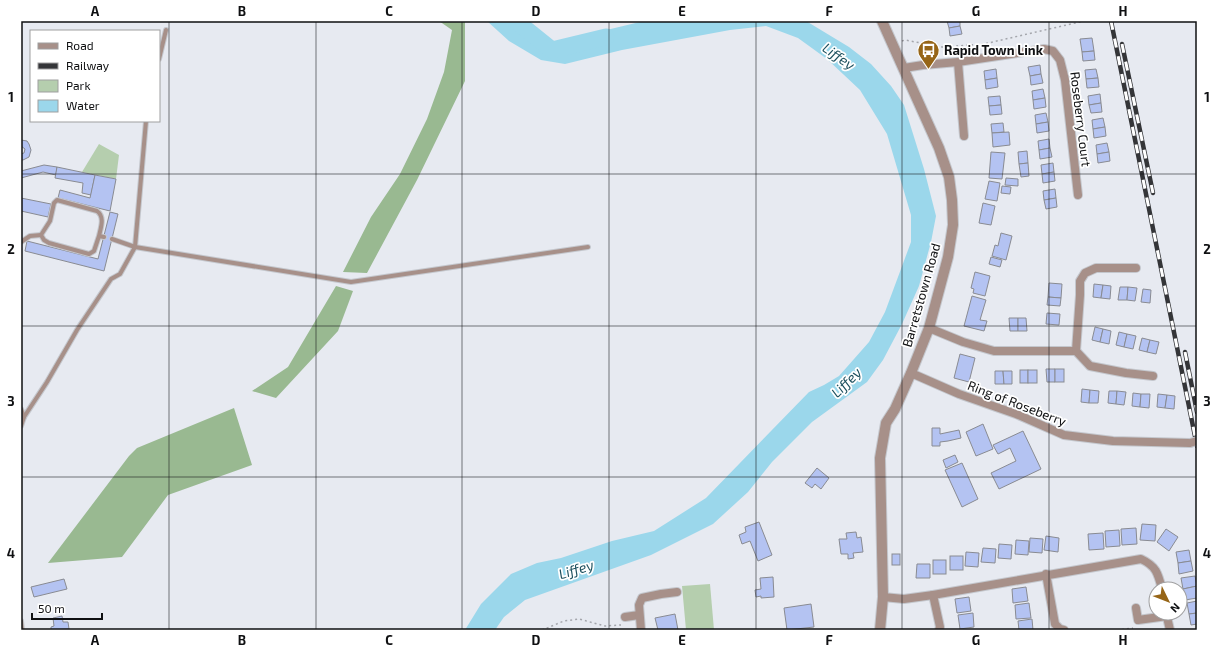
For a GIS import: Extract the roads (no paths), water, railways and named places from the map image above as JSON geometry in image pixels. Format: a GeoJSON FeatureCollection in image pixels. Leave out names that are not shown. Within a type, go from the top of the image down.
{"type":"FeatureCollection","features":[{"type":"Feature","properties":{"kind":"street","name":"Barretstown Road"},"geometry":{"type":"LineString","coordinates":[[880,630],[883,597],[880,458],[886,423],[895,409],[929,328],[948,257],[952,225],[952,200],[949,177],[939,148],[882,21]]}},
{"type":"Feature","properties":{"kind":"street","name":"Roseberry Court"},"geometry":{"type":"LineString","coordinates":[[904,68],[958,62],[1044,48],[1053,51],[1060,60],[1065,80],[1078,195]]}},
{"type":"Feature","properties":{"kind":"street"},"geometry":{"type":"LineString","coordinates":[[958,62],[964,136]]}},
{"type":"Feature","properties":{"kind":"street"},"geometry":{"type":"LineString","coordinates":[[1076,351],[1080,281],[1085,273],[1096,268],[1136,268]]}},
{"type":"Feature","properties":{"kind":"street"},"geometry":{"type":"LineString","coordinates":[[929,328],[963,342],[994,351],[1076,351],[1090,366],[1126,374],[1153,376]]}},
{"type":"Feature","properties":{"kind":"street","name":"Ring of Roseberry"},"geometry":{"type":"LineString","coordinates":[[911,373],[959,394],[1016,414],[1064,435],[1113,441],[1194,442]]}},
{"type":"Feature","properties":{"kind":"street"},"geometry":{"type":"LineString","coordinates":[[883,597],[904,599],[933,595],[1141,558],[1150,563],[1158,573],[1160,581]]}},
{"type":"Feature","properties":{"kind":"street"},"geometry":{"type":"LineString","coordinates":[[1046,574],[1055,624],[1060,629],[1064,630]]}},
{"type":"Feature","properties":{"kind":"street"},"geometry":{"type":"LineString","coordinates":[[641,630],[638,615],[639,605],[642,598],[677,592]]}},
{"type":"Feature","properties":{"kind":"street"},"geometry":{"type":"LineString","coordinates":[[933,595],[939,630]]}},
{"type":"Feature","properties":{"kind":"street"},"geometry":{"type":"LineString","coordinates":[[1136,608],[1138,620],[1148,618]]}},
{"type":"Feature","properties":{"kind":"street"},"geometry":{"type":"LineString","coordinates":[[625,617],[638,615]]}},
{"type":"Feature","properties":{"kind":"lane"},"geometry":{"type":"LineString","coordinates":[[160,55],[166,30]]}},
{"type":"Feature","properties":{"kind":"lane"},"geometry":{"type":"LineString","coordinates":[[21,426],[24,417],[47,382],[77,330],[111,279],[120,274],[135,247],[146,122]]}},
{"type":"Feature","properties":{"kind":"lane"},"geometry":{"type":"LineString","coordinates":[[57,200],[97,211],[102,217],[99,236],[94,251],[90,254],[49,243],[44,240],[42,235],[50,221],[54,203],[57,200]]}},
{"type":"Feature","properties":{"kind":"lane"},"geometry":{"type":"LineString","coordinates":[[21,242],[30,236],[42,235]]}},
{"type":"Feature","properties":{"kind":"lane"},"geometry":{"type":"LineString","coordinates":[[99,236],[104,237]]}},
{"type":"Feature","properties":{"kind":"lane"},"geometry":{"type":"LineString","coordinates":[[112,239],[135,247],[351,282],[588,247]]}},
{"type":"Feature","properties":{"kind":"lane"},"geometry":{"type":"LineString","coordinates":[[21,409],[24,417]]}},
{"type":"Feature","properties":{"kind":"lane"},"geometry":{"type":"LineString","coordinates":[[21,621],[22,630]]}},
{"type":"Feature","properties":{"kind":"water"},"geometry":{"type":"Polygon","coordinates":[[[487,21],[521,21],[543,37],[572,49],[580,46],[594,33],[644,21],[806,21],[849,47],[871,64],[891,86],[904,105],[924,169],[936,216],[931,242],[919,286],[902,324],[883,360],[867,382],[812,422],[772,462],[748,492],[713,524],[651,555],[525,600],[504,617],[495,630],[465,630],[481,604],[511,574],[537,563],[561,558],[612,541],[654,531],[706,498],[809,392],[839,376],[869,342],[885,312],[911,242],[911,215],[887,134],[860,90],[827,59],[798,38],[766,26],[730,30],[622,50],[565,64],[541,60],[509,41],[487,21]]]}},
{"type":"Feature","properties":{"kind":"waterway","name":"Liffey"},"geometry":{"type":"LineString","coordinates":[[516,21],[552,50],[606,37]]}},
{"type":"Feature","properties":{"kind":"railway"},"geometry":{"type":"LineString","coordinates":[[1111,21],[1197,446]]}},
{"type":"Feature","properties":{"kind":"railway"},"geometry":{"type":"LineString","coordinates":[[1122,44],[1153,193]]}},
{"type":"Feature","properties":{"kind":"railway"},"geometry":{"type":"LineString","coordinates":[[1185,352],[1197,412]]}},
{"type":"Feature","properties":{"kind":"place","name":"Rapid Town Link"},"geometry":{"type":"Point","coordinates":[929,70]}}]}
